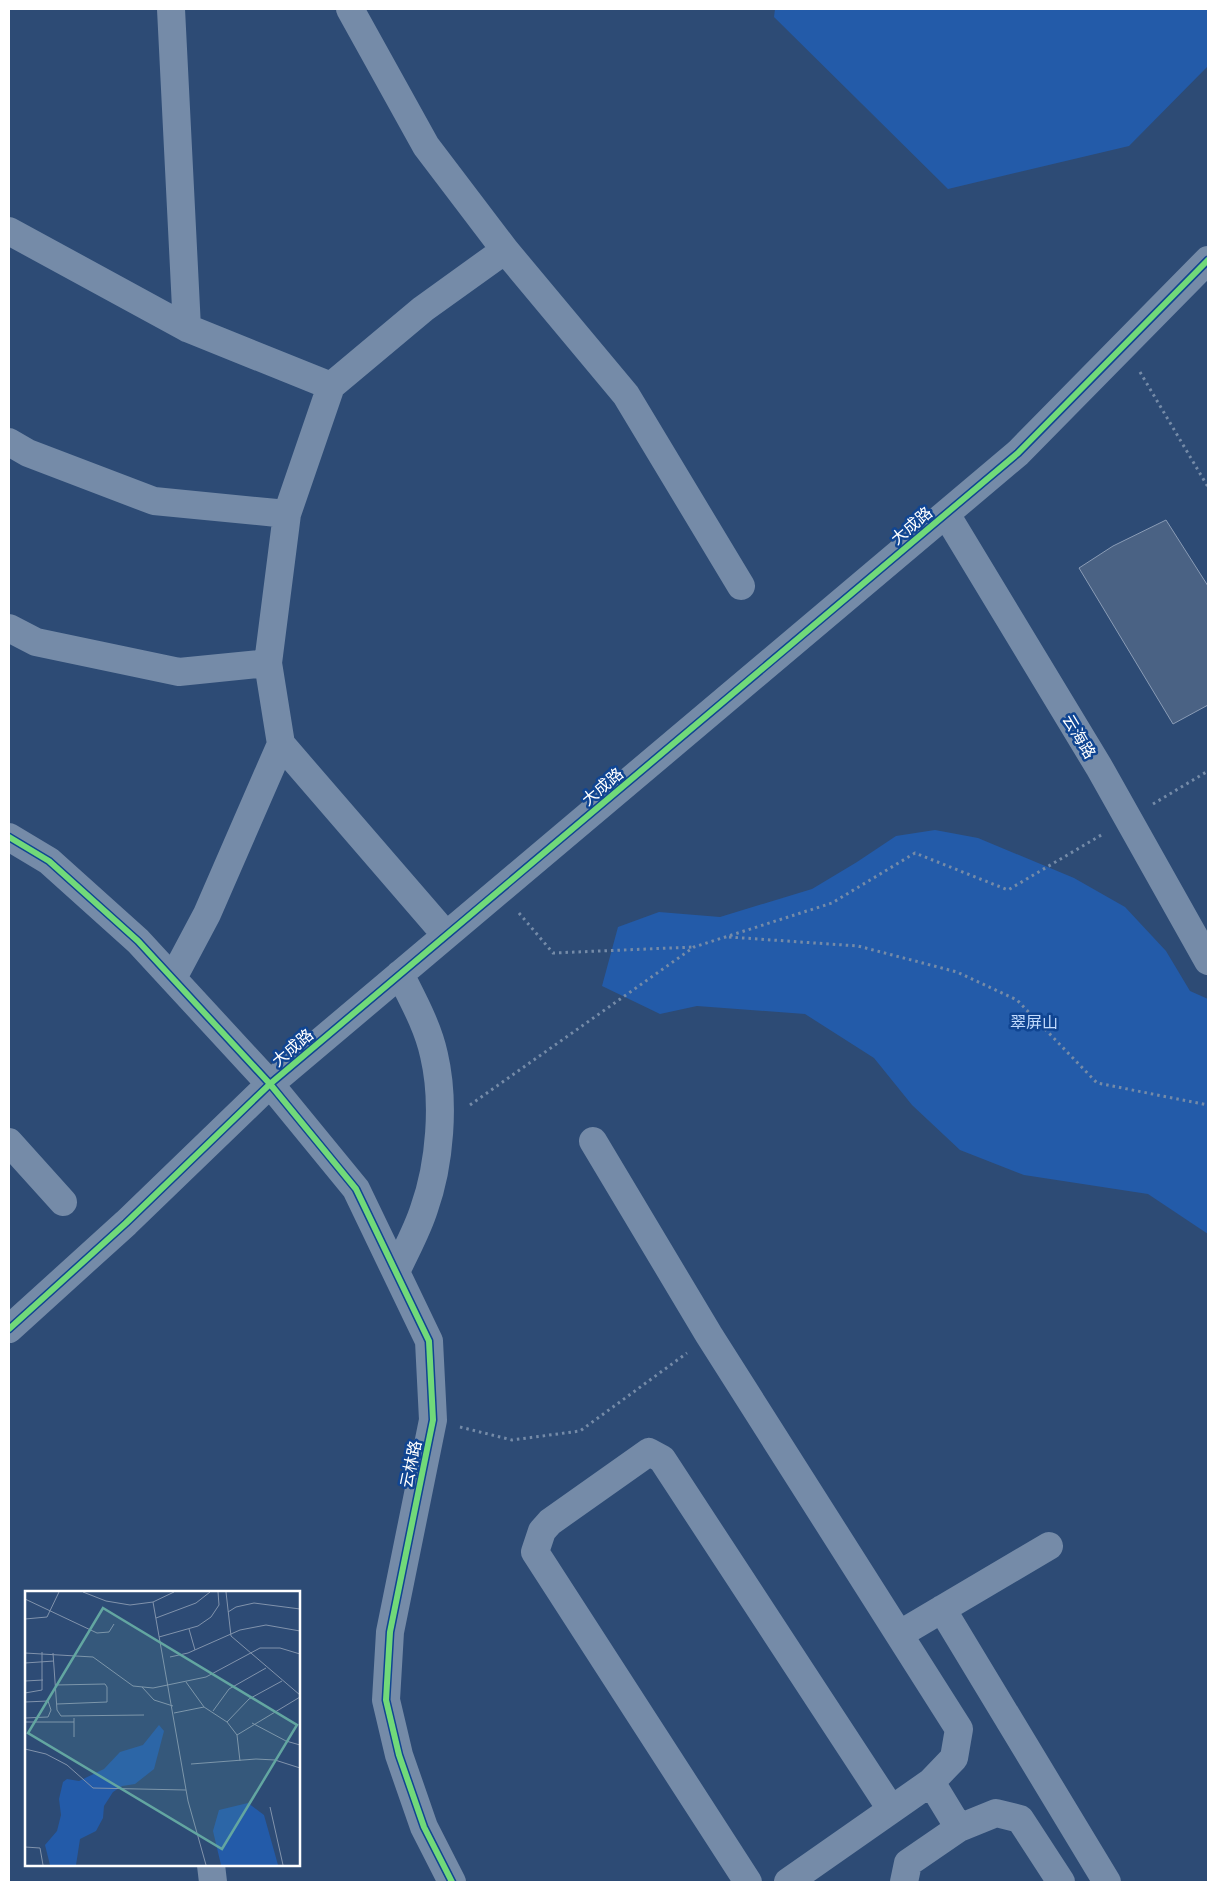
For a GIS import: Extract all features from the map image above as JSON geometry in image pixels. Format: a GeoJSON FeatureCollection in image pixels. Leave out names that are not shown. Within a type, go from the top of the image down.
{"type":"FeatureCollection","features":[{"type":"Feature","properties":{"kind":"street"},"geometry":{"type":"LineString","coordinates":[[171,9],[187,328]]}},
{"type":"Feature","properties":{"kind":"street"},"geometry":{"type":"LineString","coordinates":[[350,9],[426,146],[505,250],[626,395],[741,586]]}},
{"type":"Feature","properties":{"kind":"street"},"geometry":{"type":"LineString","coordinates":[[9,231],[187,328],[331,386]]}},
{"type":"Feature","properties":{"kind":"street"},"geometry":{"type":"LineString","coordinates":[[446,935],[281,744],[268,663],[287,514],[331,386],[423,309],[505,250]]}},
{"type":"Feature","properties":{"kind":"street","name":"大成路"},"geometry":{"type":"LineString","coordinates":[[9,1329],[126,1223],[270,1084],[1018,453],[1208,260]]}},
{"type":"Feature","properties":{"kind":"street"},"geometry":{"type":"LineString","coordinates":[[9,442],[28,453],[154,500],[287,514]]}},
{"type":"Feature","properties":{"kind":"street","name":"云海路"},"geometry":{"type":"LineString","coordinates":[[946,514],[1128,819],[1208,961]]}},
{"type":"Feature","properties":{"kind":"street"},"geometry":{"type":"LineString","coordinates":[[9,628],[36,642],[179,672],[268,663]]}},
{"type":"Feature","properties":{"kind":"street"},"geometry":{"type":"LineString","coordinates":[[173,978],[207,914],[281,744]]}},
{"type":"Feature","properties":{"kind":"street","name":"云林路"},"geometry":{"type":"LineString","coordinates":[[9,837],[49,860],[138,940],[270,1084],[356,1189],[429,1341],[433,1420],[390,1632],[386,1700],[398,1755],[424,1827],[452,1882]]}},
{"type":"Feature","properties":{"kind":"street"},"geometry":{"type":"LineString","coordinates":[[396,1272],[424,1209],[438,1148],[439,1127],[434,1055],[421,1017],[400,974]]}},
{"type":"Feature","properties":{"kind":"street"},"geometry":{"type":"LineString","coordinates":[[594,1141],[709,1335],[900,1634],[958,1729],[954,1758],[931,1782],[788,1882]]}},
{"type":"Feature","properties":{"kind":"street"},"geometry":{"type":"LineString","coordinates":[[9,1142],[63,1202]]}},
{"type":"Feature","properties":{"kind":"street"},"geometry":{"type":"LineString","coordinates":[[748,1882],[535,1552],[542,1531],[550,1522],[649,1452],[662,1459],[892,1809]]}},
{"type":"Feature","properties":{"kind":"street"},"geometry":{"type":"LineString","coordinates":[[900,1634],[1049,1546]]}},
{"type":"Feature","properties":{"kind":"street"},"geometry":{"type":"LineString","coordinates":[[942,1609],[1107,1882]]}},
{"type":"Feature","properties":{"kind":"street"},"geometry":{"type":"LineString","coordinates":[[931,1782],[959,1828]]}},
{"type":"Feature","properties":{"kind":"street"},"geometry":{"type":"LineString","coordinates":[[904,1882],[908,1863],[959,1828],[996,1812],[1020,1820],[1061,1882]]}},
{"type":"Feature","properties":{"kind":"street"},"geometry":{"type":"LineString","coordinates":[[211,1866],[213,1882]]}},
{"type":"Feature","properties":{"kind":"path"},"geometry":{"type":"LineString","coordinates":[[1124,345],[1208,487]]}},
{"type":"Feature","properties":{"kind":"path"},"geometry":{"type":"LineString","coordinates":[[517,911],[553,953],[694,947],[832,903],[915,853],[1008,890],[1208,771]]}},
{"type":"Feature","properties":{"kind":"path"},"geometry":{"type":"LineString","coordinates":[[726,937],[858,946],[957,972],[1017,1000],[1097,1083],[1208,1106]]}},
{"type":"Feature","properties":{"kind":"path"},"geometry":{"type":"LineString","coordinates":[[439,1127],[694,947]]}},
{"type":"Feature","properties":{"kind":"path"},"geometry":{"type":"LineString","coordinates":[[433,1420],[512,1440],[580,1431],[659,1376],[709,1335]]}},
{"type":"Feature","properties":{"kind":"green space"},"geometry":{"type":"Polygon","coordinates":[[[775,9],[1208,9],[1208,66],[1129,146],[948,189],[774,17],[775,9]]]}},
{"type":"Feature","properties":{"kind":"green space","name":"翠屏山"},"geometry":{"type":"Polygon","coordinates":[[[935,830],[978,838],[1074,878],[1125,907],[1166,951],[1190,991],[1208,999],[1208,1234],[1148,1194],[1024,1175],[960,1150],[912,1105],[874,1058],[805,1014],[697,1006],[660,1014],[602,986],[618,927],[659,912],[720,917],[812,889],[896,836],[935,830]]]}},
{"type":"Feature","properties":{"kind":"building"},"geometry":{"type":"Polygon","coordinates":[[[1166,520],[1208,586],[1208,705],[1173,724],[1079,568],[1113,546],[1166,520]]]}},
{"type":"Feature","properties":{"kind":"cycle path"},"geometry":{"type":"LineString","coordinates":[[9,1329],[126,1223],[270,1084],[1018,453],[1208,260]]}},
{"type":"Feature","properties":{"kind":"cycle path"},"geometry":{"type":"LineString","coordinates":[[9,837],[49,861],[138,941],[270,1084],[356,1189],[429,1341],[433,1420],[390,1632],[386,1700],[399,1755],[424,1827],[452,1882]]}}]}
